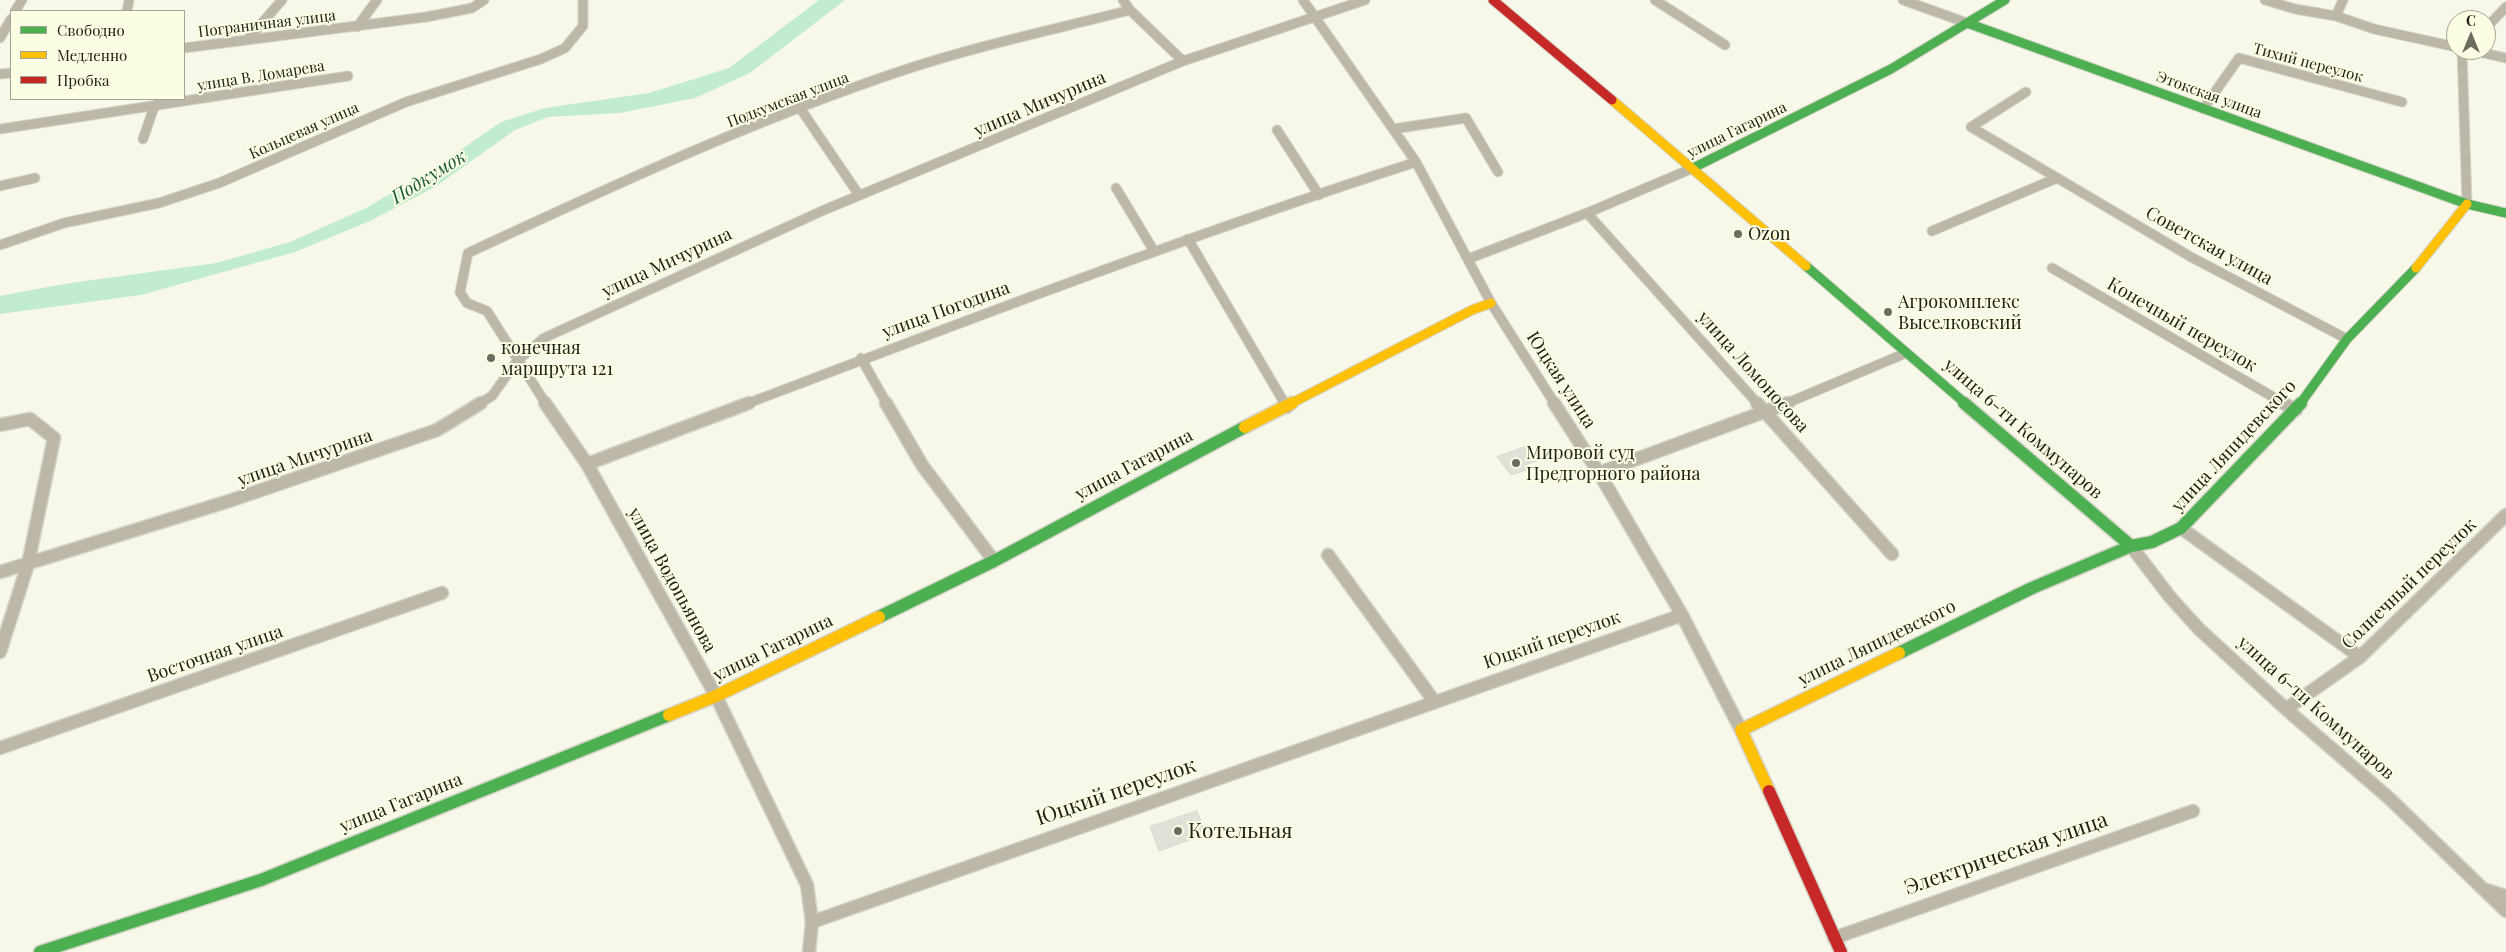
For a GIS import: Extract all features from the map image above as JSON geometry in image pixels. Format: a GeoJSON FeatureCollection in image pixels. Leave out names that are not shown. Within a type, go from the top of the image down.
{"type":"FeatureCollection","features":[{"type":"Feature","properties":{"kind":"street"},"geometry":{"type":"LineString","coordinates":[[248,39],[282,0]]}},
{"type":"Feature","properties":{"kind":"street"},"geometry":{"type":"LineString","coordinates":[[356,27],[377,0]]}},
{"type":"Feature","properties":{"kind":"street","name":"Пограничная улица"},"geometry":{"type":"LineString","coordinates":[[185,46],[356,27],[472,8],[484,0]]}},
{"type":"Feature","properties":{"kind":"street","name":"Кольцевая улица"},"geometry":{"type":"LineString","coordinates":[[0,245],[64,223],[159,202],[219,183],[406,102],[541,59],[565,48],[575,37],[583,26],[584,0]]}},
{"type":"Feature","properties":{"kind":"street"},"geometry":{"type":"LineString","coordinates":[[1123,0],[1130,10],[1183,61]]}},
{"type":"Feature","properties":{"kind":"street","name":"Юцкая улица"},"geometry":{"type":"LineString","coordinates":[[1303,0],[1416,162],[1491,303],[1600,473],[1682,615],[1741,730]]}},
{"type":"Feature","properties":{"kind":"street","name":"улица Мичурина"},"geometry":{"type":"LineString","coordinates":[[0,572],[229,501],[437,430],[492,396],[517,362],[544,338],[859,195],[1064,112],[1183,61],[1365,0]]}},
{"type":"Feature","properties":{"kind":"street","name":"улица 6-ти Коммунаров"},"geometry":{"type":"LineString","coordinates":[[1493,0],[1693,168],[2131,546],[2170,597],[2199,629],[2286,709],[2390,798],[2506,911]]}},
{"type":"Feature","properties":{"kind":"street"},"geometry":{"type":"LineString","coordinates":[[1655,0],[1724,44]]}},
{"type":"Feature","properties":{"kind":"street","name":"Этокская улица"},"geometry":{"type":"LineString","coordinates":[[1903,0],[2467,204],[2506,213]]}},
{"type":"Feature","properties":{"kind":"street","name":"улица Гагарина"},"geometry":{"type":"LineString","coordinates":[[1468,259],[1587,213],[1693,168],[1849,91],[1970,24],[2005,0]]}},
{"type":"Feature","properties":{"kind":"street"},"geometry":{"type":"LineString","coordinates":[[2265,0],[2295,9],[2336,16],[2374,29],[2446,45]]}},
{"type":"Feature","properties":{"kind":"street"},"geometry":{"type":"LineString","coordinates":[[2336,16],[2342,0]]}},
{"type":"Feature","properties":{"kind":"street"},"geometry":{"type":"LineString","coordinates":[[2496,18],[2506,7]]}},
{"type":"Feature","properties":{"kind":"street","name":"Подкумская улица"},"geometry":{"type":"LineString","coordinates":[[468,253],[587,197],[800,108],[908,69],[1130,10]]}},
{"type":"Feature","properties":{"kind":"street"},"geometry":{"type":"LineString","coordinates":[[0,38],[10,21]]}},
{"type":"Feature","properties":{"kind":"street","name":"Тихий переулок"},"geometry":{"type":"LineString","coordinates":[[2203,109],[2239,58],[2402,102]]}},
{"type":"Feature","properties":{"kind":"street"},"geometry":{"type":"LineString","coordinates":[[2462,60],[2467,204]]}},
{"type":"Feature","properties":{"kind":"street","name":"улица В. Домарева"},"geometry":{"type":"LineString","coordinates":[[185,99],[348,76]]}},
{"type":"Feature","properties":{"kind":"street","name":"Советская улица"},"geometry":{"type":"LineString","coordinates":[[2026,92],[1971,127],[2191,257],[2347,340]]}},
{"type":"Feature","properties":{"kind":"street","name":"улица В. Домарева"},"geometry":{"type":"LineString","coordinates":[[0,129],[179,100]]}},
{"type":"Feature","properties":{"kind":"street"},"geometry":{"type":"LineString","coordinates":[[143,139],[153,110],[158,103]]}},
{"type":"Feature","properties":{"kind":"street"},"geometry":{"type":"LineString","coordinates":[[800,108],[859,195]]}},
{"type":"Feature","properties":{"kind":"street"},"geometry":{"type":"LineString","coordinates":[[1393,129],[1466,118],[1498,172]]}},
{"type":"Feature","properties":{"kind":"street"},"geometry":{"type":"LineString","coordinates":[[1277,130],[1319,195]]}},
{"type":"Feature","properties":{"kind":"street","name":"улица Погодина"},"geometry":{"type":"LineString","coordinates":[[587,464],[746,405],[861,358],[1154,251],[1265,211],[1416,162]]}},
{"type":"Feature","properties":{"kind":"street"},"geometry":{"type":"LineString","coordinates":[[0,186],[35,178]]}},
{"type":"Feature","properties":{"kind":"street"},"geometry":{"type":"LineString","coordinates":[[1932,231],[2057,178]]}},
{"type":"Feature","properties":{"kind":"street"},"geometry":{"type":"LineString","coordinates":[[1116,188],[1154,251]]}},
{"type":"Feature","properties":{"kind":"street","name":"улица Ляпидевского"},"geometry":{"type":"LineString","coordinates":[[1741,730],[2032,588],[2131,546],[2152,542],[2181,528],[2296,410],[2347,340],[2414,270],[2467,204]]}},
{"type":"Feature","properties":{"kind":"street","name":"улица Ломоносова"},"geometry":{"type":"LineString","coordinates":[[1587,213],[1892,554]]}},
{"type":"Feature","properties":{"kind":"street"},"geometry":{"type":"LineString","coordinates":[[1188,239],[1287,407]]}},
{"type":"Feature","properties":{"kind":"street","name":"улица Водопьянова"},"geometry":{"type":"LineString","coordinates":[[468,253],[460,292],[467,303],[487,311],[517,362],[587,464],[716,696],[807,885],[812,922],[809,952]]}},
{"type":"Feature","properties":{"kind":"street","name":"Конечный переулок"},"geometry":{"type":"LineString","coordinates":[[2052,268],[2296,410]]}},
{"type":"Feature","properties":{"kind":"street","name":"улица Гагарина"},"geometry":{"type":"LineString","coordinates":[[40,952],[260,880],[716,696],[994,561],[1155,473],[1287,407],[1472,310],[1491,303]]}},
{"type":"Feature","properties":{"kind":"street"},"geometry":{"type":"LineString","coordinates":[[1600,473],[1766,412],[1906,353]]}},
{"type":"Feature","properties":{"kind":"street"},"geometry":{"type":"LineString","coordinates":[[861,358],[922,465],[994,561]]}},
{"type":"Feature","properties":{"kind":"street"},"geometry":{"type":"LineString","coordinates":[[0,425],[30,419],[54,438],[28,564],[0,652]]}},
{"type":"Feature","properties":{"kind":"street","name":"Солнечный переулок"},"geometry":{"type":"LineString","coordinates":[[2286,709],[2360,657],[2506,515]]}},
{"type":"Feature","properties":{"kind":"street"},"geometry":{"type":"LineString","coordinates":[[2181,528],[2360,657]]}},
{"type":"Feature","properties":{"kind":"street"},"geometry":{"type":"LineString","coordinates":[[1328,555],[1434,701]]}},
{"type":"Feature","properties":{"kind":"street","name":"Восточная улица"},"geometry":{"type":"LineString","coordinates":[[0,748],[442,593]]}},
{"type":"Feature","properties":{"kind":"street","name":"Юцкий переулок"},"geometry":{"type":"LineString","coordinates":[[812,922],[1682,615]]}},
{"type":"Feature","properties":{"kind":"street"},"geometry":{"type":"LineString","coordinates":[[1741,730],[1841,952]]}},
{"type":"Feature","properties":{"kind":"street","name":"Электрическая улица"},"geometry":{"type":"LineString","coordinates":[[1834,938],[2193,811]]}},
{"type":"Feature","properties":{"kind":"street"},"geometry":{"type":"LineString","coordinates":[[2484,890],[2506,896]]}},
{"type":"Feature","properties":{"kind":"water","name":"Подкумок"},"geometry":{"type":"Polygon","coordinates":[[[819,0],[845,0],[750,73],[695,98],[620,113],[548,117],[515,130],[435,187],[370,221],[295,252],[141,295],[0,314],[0,296],[64,284],[216,263],[290,242],[366,208],[433,169],[501,122],[545,108],[649,93],[729,68],[819,0]]]}},
{"type":"Feature","properties":{"kind":"building","name":"Мировой суд Предгорного района"},"geometry":{"type":"Polygon","coordinates":[[[1525,447],[1536,461],[1525,465],[1529,469],[1511,475],[1497,457],[1525,447]]]}},
{"type":"Feature","properties":{"kind":"building","name":"Котельная"},"geometry":{"type":"Polygon","coordinates":[[[1197,811],[1206,834],[1159,851],[1150,827],[1197,811]]]}},
{"type":"Feature","properties":{"kind":"traffic: fast"},"geometry":{"type":"LineString","coordinates":[[1693,168],[1891,69],[2005,0]]}},
{"type":"Feature","properties":{"kind":"traffic: fast"},"geometry":{"type":"LineString","coordinates":[[1970,24],[2467,204],[2506,213]]}},
{"type":"Feature","properties":{"kind":"traffic: fast"},"geometry":{"type":"LineString","coordinates":[[1806,266],[2131,546]]}},
{"type":"Feature","properties":{"kind":"traffic: fast"},"geometry":{"type":"LineString","coordinates":[[1899,653],[2032,588],[2131,546],[2152,542],[2181,528],[2296,410],[2347,339],[2416,268]]}},
{"type":"Feature","properties":{"kind":"traffic: fast"},"geometry":{"type":"LineString","coordinates":[[879,617],[994,561],[1245,427]]}},
{"type":"Feature","properties":{"kind":"traffic: fast"},"geometry":{"type":"LineString","coordinates":[[40,952],[261,880],[669,715]]}},
{"type":"Feature","properties":{"kind":"traffic: slow"},"geometry":{"type":"LineString","coordinates":[[1612,100],[1806,266]]}},
{"type":"Feature","properties":{"kind":"traffic: slow"},"geometry":{"type":"LineString","coordinates":[[2416,268],[2467,204]]}},
{"type":"Feature","properties":{"kind":"traffic: slow"},"geometry":{"type":"LineString","coordinates":[[1245,427],[1472,310],[1491,303]]}},
{"type":"Feature","properties":{"kind":"traffic: slow"},"geometry":{"type":"LineString","coordinates":[[669,715],[716,696],[879,617]]}},
{"type":"Feature","properties":{"kind":"traffic: slow"},"geometry":{"type":"LineString","coordinates":[[1769,791],[1741,730],[1899,653]]}},
{"type":"Feature","properties":{"kind":"traffic: jam"},"geometry":{"type":"LineString","coordinates":[[1493,0],[1612,100]]}},
{"type":"Feature","properties":{"kind":"traffic: jam"},"geometry":{"type":"LineString","coordinates":[[1769,791],[1841,952]]}},
{"type":"Feature","properties":{"kind":"place","name":"Ozon"},"geometry":{"type":"Point","coordinates":[1738,234]}},
{"type":"Feature","properties":{"kind":"place","name":"Агрокомплекс Выселковский"},"geometry":{"type":"Point","coordinates":[1888,312]}},
{"type":"Feature","properties":{"kind":"place","name":"конечная маршрута 121"},"geometry":{"type":"Point","coordinates":[491,358]}},
{"type":"Feature","properties":{"kind":"place","name":"Мировой суд Предгорного района"},"geometry":{"type":"Point","coordinates":[1516,463]}},
{"type":"Feature","properties":{"kind":"place","name":"Котельная"},"geometry":{"type":"Point","coordinates":[1178,831]}}]}
